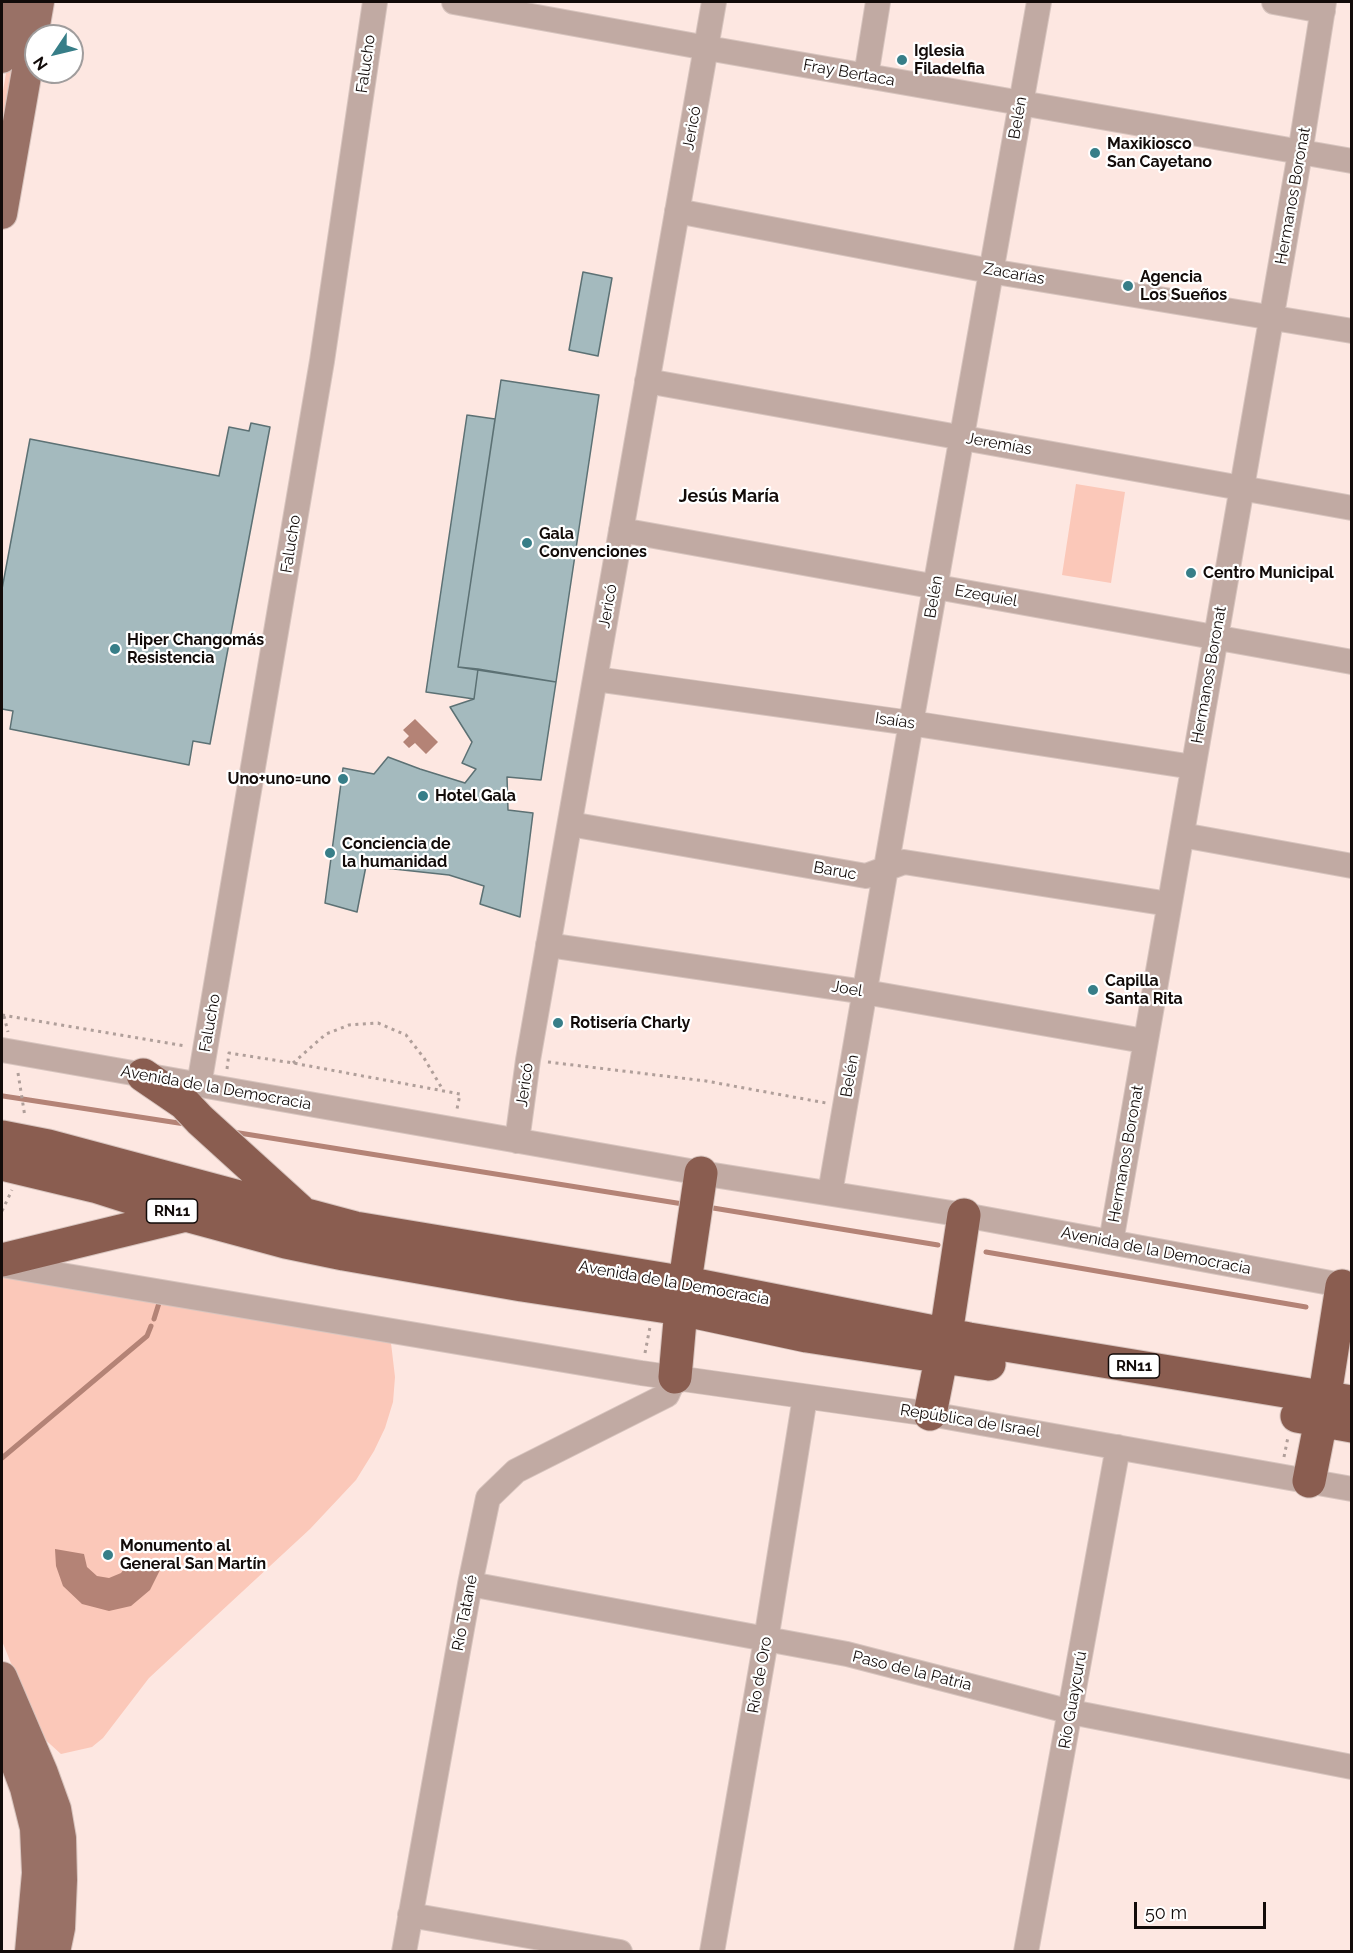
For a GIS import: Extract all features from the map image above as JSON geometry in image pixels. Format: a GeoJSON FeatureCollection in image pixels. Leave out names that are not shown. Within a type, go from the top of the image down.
{"type":"FeatureCollection","features":[{"type":"Feature","properties":{"kind":"highway"},"geometry":{"type":"LineString","coordinates":[[143,1075],[184,1103],[304,1215]]}},
{"type":"Feature","properties":{"kind":"highway","name":"Avenida de la Democracia"},"geometry":{"type":"LineString","coordinates":[[2,1137],[48,1146],[355,1228],[683,1296],[807,1336],[944,1345],[1097,1381],[1337,1412]]}},
{"type":"Feature","properties":{"kind":"highway","name":"Avenida de la Democracia"},"geometry":{"type":"LineString","coordinates":[[2,1164],[98,1187],[186,1215],[286,1242],[344,1254],[522,1285],[683,1296]]}},
{"type":"Feature","properties":{"kind":"highway"},"geometry":{"type":"LineString","coordinates":[[675,1377],[683,1296],[701,1173]]}},
{"type":"Feature","properties":{"kind":"highway"},"geometry":{"type":"LineString","coordinates":[[2,1260],[186,1215]]}},
{"type":"Feature","properties":{"kind":"highway"},"geometry":{"type":"LineString","coordinates":[[930,1414],[944,1345],[964,1215]]}},
{"type":"Feature","properties":{"kind":"highway"},"geometry":{"type":"LineString","coordinates":[[1309,1481],[1337,1412],[1347,1287]]}},
{"type":"Feature","properties":{"kind":"main road"},"geometry":{"type":"LineString","coordinates":[[2,58],[12,2]]}},
{"type":"Feature","properties":{"kind":"main road"},"geometry":{"type":"LineString","coordinates":[[2,213],[39,2]]}},
{"type":"Feature","properties":{"kind":"main road"},"geometry":{"type":"LineString","coordinates":[[2,1677],[56,1809],[61,1838],[62,1880],[60,1928],[55,1952]]}},
{"type":"Feature","properties":{"kind":"main road"},"geometry":{"type":"LineString","coordinates":[[2,1727],[25,1788],[35,1828],[37,1873],[30,1952]]}},
{"type":"Feature","properties":{"kind":"street","name":"Falucho"},"geometry":{"type":"LineString","coordinates":[[199,1085],[322,361],[375,2]]}},
{"type":"Feature","properties":{"kind":"street","name":"Fray Bertaca"},"geometry":{"type":"LineString","coordinates":[[454,2],[1352,161]]}},
{"type":"Feature","properties":{"kind":"street","name":"Jericó"},"geometry":{"type":"LineString","coordinates":[[517,1141],[528,1060],[714,2]]}},
{"type":"Feature","properties":{"kind":"street"},"geometry":{"type":"LineString","coordinates":[[866,76],[878,2]]}},
{"type":"Feature","properties":{"kind":"street","name":"Belén"},"geometry":{"type":"LineString","coordinates":[[830,1193],[910,723],[1040,2]]}},
{"type":"Feature","properties":{"kind":"street"},"geometry":{"type":"LineString","coordinates":[[1274,2],[1324,6]]}},
{"type":"Feature","properties":{"kind":"street","name":"Hermanos Boronat"},"geometry":{"type":"LineString","coordinates":[[1111,1242],[1324,6]]}},
{"type":"Feature","properties":{"kind":"street","name":"Zacarías"},"geometry":{"type":"LineString","coordinates":[[677,211],[990,271],[1352,331]]}},
{"type":"Feature","properties":{"kind":"street","name":"Jeremías"},"geometry":{"type":"LineString","coordinates":[[647,381],[1352,508]]}},
{"type":"Feature","properties":{"kind":"street","name":"Ezequiel"},"geometry":{"type":"LineString","coordinates":[[621,530],[1352,662]]}},
{"type":"Feature","properties":{"kind":"street","name":"Isaías"},"geometry":{"type":"LineString","coordinates":[[596,679],[910,723],[1193,768]]}},
{"type":"Feature","properties":{"kind":"street","name":"Baruc"},"geometry":{"type":"LineString","coordinates":[[570,824],[866,876],[904,862],[1169,904]]}},
{"type":"Feature","properties":{"kind":"street"},"geometry":{"type":"LineString","coordinates":[[1182,835],[1352,866]]}},
{"type":"Feature","properties":{"kind":"street","name":"Joel"},"geometry":{"type":"LineString","coordinates":[[548,945],[865,992],[1144,1041]]}},
{"type":"Feature","properties":{"kind":"street","name":"Avenida de la Democracia"},"geometry":{"type":"LineString","coordinates":[[2,1050],[701,1173],[964,1215],[1347,1287]]}},
{"type":"Feature","properties":{"kind":"street","name":"República de Israel"},"geometry":{"type":"LineString","coordinates":[[2,1265],[586,1364],[930,1414],[1352,1489]]}},
{"type":"Feature","properties":{"kind":"street","name":"Río Tatané"},"geometry":{"type":"LineString","coordinates":[[404,1952],[470,1584],[488,1498],[516,1471],[667,1395],[675,1377]]}},
{"type":"Feature","properties":{"kind":"street","name":"Río de Oro"},"geometry":{"type":"LineString","coordinates":[[712,1952],[805,1397]]}},
{"type":"Feature","properties":{"kind":"street","name":"Río Guaycurú"},"geometry":{"type":"LineString","coordinates":[[1026,1952],[1118,1447]]}},
{"type":"Feature","properties":{"kind":"street","name":"Paso de la Patria"},"geometry":{"type":"LineString","coordinates":[[470,1584],[847,1654],[1071,1712],[1352,1767]]}},
{"type":"Feature","properties":{"kind":"street"},"geometry":{"type":"LineString","coordinates":[[410,1915],[620,1952]]}},
{"type":"Feature","properties":{"kind":"path"},"geometry":{"type":"LineString","coordinates":[[2,1016],[206,1049]]}},
{"type":"Feature","properties":{"kind":"path"},"geometry":{"type":"LineString","coordinates":[[293,1063],[326,1034],[349,1025],[378,1023],[406,1035],[424,1058],[443,1090]]}},
{"type":"Feature","properties":{"kind":"path"},"geometry":{"type":"LineString","coordinates":[[224,1089],[229,1053],[293,1063],[460,1094],[453,1129]]}},
{"type":"Feature","properties":{"kind":"path"},"geometry":{"type":"LineString","coordinates":[[528,1060],[706,1081],[844,1107]]}},
{"type":"Feature","properties":{"kind":"shaded area"},"geometry":{"type":"Polygon","coordinates":[[[18,2],[29,2],[2,160],[2,97],[18,2]]]}},
{"type":"Feature","properties":{"kind":"shaded area"},"geometry":{"type":"Polygon","coordinates":[[[1076,484],[1125,492],[1111,583],[1062,575],[1076,484]]]}},
{"type":"Feature","properties":{"kind":"shaded area"},"geometry":{"type":"Polygon","coordinates":[[[415,719],[438,742],[426,754],[415,743],[409,748],[403,742],[409,736],[403,730],[415,719]]]}},
{"type":"Feature","properties":{"kind":"shaded area"},"geometry":{"type":"Polygon","coordinates":[[[2,1275],[391,1343],[395,1377],[393,1402],[385,1428],[356,1480],[310,1529],[149,1678],[103,1738],[92,1747],[61,1754],[40,1735],[2,1641],[2,1275]]]}},
{"type":"Feature","properties":{"kind":"shaded area"},"geometry":{"type":"Polygon","coordinates":[[[55,1549],[84,1554],[87,1567],[97,1576],[109,1578],[121,1573],[129,1562],[160,1570],[150,1590],[131,1606],[109,1611],[82,1604],[63,1586],[56,1566],[55,1549]]]}},
{"type":"Feature","properties":{"kind":"building"},"geometry":{"type":"Polygon","coordinates":[[[583,272],[612,278],[598,356],[569,350],[583,272]]]}},
{"type":"Feature","properties":{"kind":"building","name":"Gala Convenciones"},"geometry":{"type":"Polygon","coordinates":[[[501,380],[599,395],[556,682],[458,667],[501,380]]]}},
{"type":"Feature","properties":{"kind":"building"},"geometry":{"type":"Polygon","coordinates":[[[467,415],[495,419],[458,667],[478,669],[474,699],[426,692],[467,415]]]}},
{"type":"Feature","properties":{"kind":"building","name":"Hiper Changomás Resistencia"},"geometry":{"type":"Polygon","coordinates":[[[251,423],[270,427],[210,744],[193,741],[189,765],[10,729],[13,711],[2,709],[2,589],[30,439],[219,476],[229,427],[249,431],[251,423]]]}},
{"type":"Feature","properties":{"kind":"building","name":"Hotel Gala"},"geometry":{"type":"Polygon","coordinates":[[[478,669],[556,682],[541,780],[507,777],[508,810],[533,813],[520,917],[480,904],[484,886],[449,875],[366,866],[357,912],[325,903],[343,768],[374,774],[388,757],[465,783],[476,769],[462,763],[472,742],[450,707],[474,699],[478,669]]]}},
{"type":"Feature","properties":{"kind":"waterway"},"geometry":{"type":"LineString","coordinates":[[3,1096],[185,1124]]}},
{"type":"Feature","properties":{"kind":"waterway"},"geometry":{"type":"LineString","coordinates":[[233,1132],[683,1204]]}},
{"type":"Feature","properties":{"kind":"waterway"},"geometry":{"type":"LineString","coordinates":[[707,1207],[938,1245]]}},
{"type":"Feature","properties":{"kind":"waterway"},"geometry":{"type":"LineString","coordinates":[[986,1252],[1306,1307]]}},
{"type":"Feature","properties":{"kind":"waterway"},"geometry":{"type":"LineString","coordinates":[[154,1319],[159,1303]]}},
{"type":"Feature","properties":{"kind":"waterway"},"geometry":{"type":"LineString","coordinates":[[2,1458],[147,1336],[151,1326]]}},
{"type":"Feature","properties":{"kind":"place","name":"Iglesia Filadelfia"},"geometry":{"type":"Point","coordinates":[902,60]}},
{"type":"Feature","properties":{"kind":"place","name":"Maxikiosco San Cayetano"},"geometry":{"type":"Point","coordinates":[1095,153]}},
{"type":"Feature","properties":{"kind":"place","name":"Agencia Los Sueños"},"geometry":{"type":"Point","coordinates":[1128,286]}},
{"type":"Feature","properties":{"kind":"place","name":"Gala Convenciones"},"geometry":{"type":"Point","coordinates":[527,543]}},
{"type":"Feature","properties":{"kind":"place","name":"Centro Municipal"},"geometry":{"type":"Point","coordinates":[1191,573]}},
{"type":"Feature","properties":{"kind":"place","name":"Hiper Changomás Resistencia"},"geometry":{"type":"Point","coordinates":[115,649]}},
{"type":"Feature","properties":{"kind":"place","name":"Uno+uno=uno"},"geometry":{"type":"Point","coordinates":[343,779]}},
{"type":"Feature","properties":{"kind":"place","name":"Hotel Gala"},"geometry":{"type":"Point","coordinates":[423,796]}},
{"type":"Feature","properties":{"kind":"place","name":"Conciencia de la humanidad"},"geometry":{"type":"Point","coordinates":[330,853]}},
{"type":"Feature","properties":{"kind":"place","name":"Capilla Santa Rita"},"geometry":{"type":"Point","coordinates":[1093,990]}},
{"type":"Feature","properties":{"kind":"place","name":"Rotisería Charly"},"geometry":{"type":"Point","coordinates":[558,1023]}},
{"type":"Feature","properties":{"kind":"place","name":"Monumento al General San Martín"},"geometry":{"type":"Point","coordinates":[108,1555]}},
{"type":"Feature","properties":{"kind":"district","name":"Jesús María"},"geometry":{"type":"Point","coordinates":[729,497]}}]}
